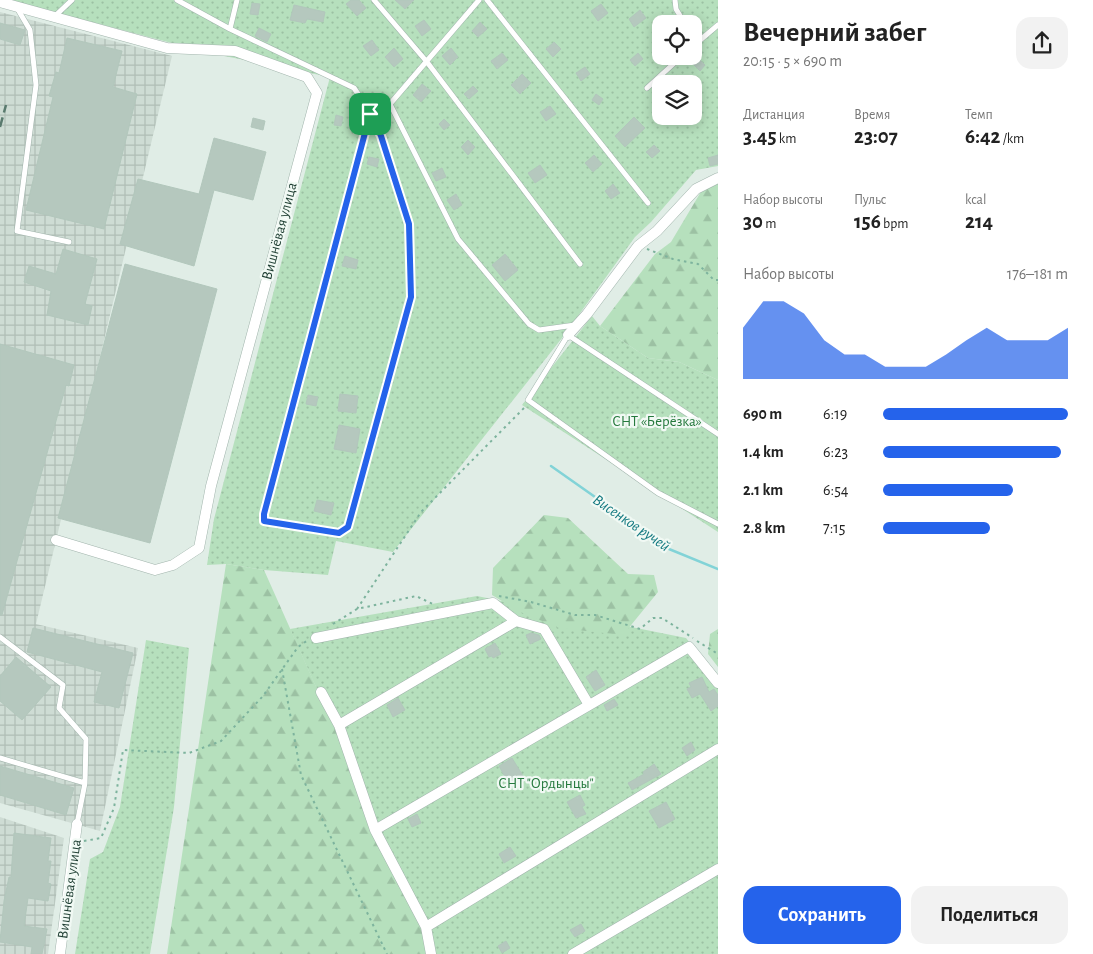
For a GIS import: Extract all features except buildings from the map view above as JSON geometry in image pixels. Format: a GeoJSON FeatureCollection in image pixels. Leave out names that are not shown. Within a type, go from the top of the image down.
{"type":"FeatureCollection","features":[{"type":"Feature","properties":{"kind":"street","name":"Вишнёвая улица"},"geometry":{"type":"LineString","coordinates":[[9,3],[166,48],[234,51],[307,77],[317,93],[216,468],[199,548],[173,565],[155,570],[56,540]]}},
{"type":"Feature","properties":{"kind":"street"},"geometry":{"type":"LineString","coordinates":[[568,335],[638,246],[657,231],[696,189],[718,178]]}},
{"type":"Feature","properties":{"kind":"street"},"geometry":{"type":"LineString","coordinates":[[315,638],[483,604],[494,604],[516,621],[544,629],[589,705]]}},
{"type":"Feature","properties":{"kind":"street"},"geometry":{"type":"LineString","coordinates":[[339,725],[516,621]]}},
{"type":"Feature","properties":{"kind":"street"},"geometry":{"type":"LineString","coordinates":[[375,830],[689,647],[718,683]]}},
{"type":"Feature","properties":{"kind":"street"},"geometry":{"type":"LineString","coordinates":[[321,692],[339,725],[375,830],[426,927],[431,954]]}},
{"type":"Feature","properties":{"kind":"street"},"geometry":{"type":"LineString","coordinates":[[426,927],[718,749]]}},
{"type":"Feature","properties":{"kind":"street","name":"Вишнёвая улица"},"geometry":{"type":"LineString","coordinates":[[60,954],[77,824]]}},
{"type":"Feature","properties":{"kind":"street"},"geometry":{"type":"LineString","coordinates":[[573,954],[718,869]]}},
{"type":"Feature","properties":{"kind":"lane"},"geometry":{"type":"LineString","coordinates":[[54,16],[72,0]]}},
{"type":"Feature","properties":{"kind":"lane"},"geometry":{"type":"LineString","coordinates":[[177,0],[230,29],[354,88],[370,114],[381,136],[409,224],[411,297],[348,527],[339,533],[264,521],[264,514],[370,114],[390,104],[479,0]]}},
{"type":"Feature","properties":{"kind":"lane"},"geometry":{"type":"LineString","coordinates":[[230,29],[237,0]]}},
{"type":"Feature","properties":{"kind":"lane"},"geometry":{"type":"LineString","coordinates":[[374,0],[427,62],[580,264]]}},
{"type":"Feature","properties":{"kind":"lane"},"geometry":{"type":"LineString","coordinates":[[487,0],[648,203]]}},
{"type":"Feature","properties":{"kind":"lane"},"geometry":{"type":"LineString","coordinates":[[675,0],[676,10],[679,15]]}},
{"type":"Feature","properties":{"kind":"lane"},"geometry":{"type":"LineString","coordinates":[[9,3],[30,30],[36,85],[17,231],[69,242]]}},
{"type":"Feature","properties":{"kind":"lane"},"geometry":{"type":"LineString","coordinates":[[702,38],[718,25]]}},
{"type":"Feature","properties":{"kind":"lane"},"geometry":{"type":"LineString","coordinates":[[647,88],[672,65]]}},
{"type":"Feature","properties":{"kind":"lane"},"geometry":{"type":"LineString","coordinates":[[390,104],[458,239],[529,324],[539,330],[578,324]]}},
{"type":"Feature","properties":{"kind":"lane"},"geometry":{"type":"LineString","coordinates":[[718,434],[568,335],[528,400],[658,493],[718,524]]}},
{"type":"Feature","properties":{"kind":"lane"},"geometry":{"type":"LineString","coordinates":[[0,637],[63,685],[59,708],[86,739],[85,784],[77,824]]}},
{"type":"Feature","properties":{"kind":"lane"},"geometry":{"type":"LineString","coordinates":[[0,758],[85,784]]}},
{"type":"Feature","properties":{"kind":"path"},"geometry":{"type":"LineString","coordinates":[[638,246],[673,259],[698,264],[714,280],[718,280]]}},
{"type":"Feature","properties":{"kind":"path"},"geometry":{"type":"LineString","coordinates":[[357,609],[422,512],[524,410],[528,400]]}},
{"type":"Feature","properties":{"kind":"path"},"geometry":{"type":"LineString","coordinates":[[483,604],[492,595],[531,602],[574,615],[595,615],[640,629],[653,618],[662,618],[718,654]]}},
{"type":"Feature","properties":{"kind":"path"},"geometry":{"type":"LineString","coordinates":[[328,628],[357,609],[416,596],[441,608]]}},
{"type":"Feature","properties":{"kind":"path"},"geometry":{"type":"LineString","coordinates":[[75,843],[102,838],[114,808],[123,750],[189,753],[221,741],[263,696],[298,647],[315,638]]}},
{"type":"Feature","properties":{"kind":"path"},"geometry":{"type":"LineString","coordinates":[[282,669],[301,775],[387,954]]}},
{"type":"Feature","properties":{"kind":"shaded area"},"geometry":{"type":"Polygon","coordinates":[[[0,12],[172,56],[36,624],[138,648],[100,831],[0,803],[0,12]]]}},
{"type":"Feature","properties":{"kind":"shaded area"},"geometry":{"type":"Polygon","coordinates":[[[0,817],[64,838],[48,954],[0,954],[0,817]]]}},
{"type":"Feature","properties":{"kind":"green space"},"geometry":{"type":"Polygon","coordinates":[[[7,0],[718,0],[718,166],[696,170],[651,222],[635,237],[562,338],[393,552],[336,541],[328,575],[264,570],[226,564],[207,565],[214,519],[330,77],[214,54],[7,0]]]}},
{"type":"Feature","properties":{"kind":"green space"},"geometry":{"type":"Polygon","coordinates":[[[718,183],[718,380],[679,362],[648,358],[600,326],[655,254],[671,242],[702,190],[718,183]]]}},
{"type":"Feature","properties":{"kind":"green space","name":"СНТ «Берёзка»"},"geometry":{"type":"Polygon","coordinates":[[[592,316],[600,326],[648,358],[679,362],[718,380],[718,532],[522,405],[592,316]]]}},
{"type":"Feature","properties":{"kind":"green space"},"geometry":{"type":"Polygon","coordinates":[[[544,515],[568,518],[628,574],[654,575],[658,592],[623,635],[559,628],[518,611],[492,595],[493,568],[544,515]]]}},
{"type":"Feature","properties":{"kind":"green space"},"geometry":{"type":"Polygon","coordinates":[[[226,564],[264,570],[429,940],[431,954],[167,954],[226,564]]]}},
{"type":"Feature","properties":{"kind":"green space","name":"СНТ \"Ордынцы\""},"geometry":{"type":"Polygon","coordinates":[[[477,596],[686,638],[718,678],[718,954],[431,954],[429,940],[290,629],[477,596]]]}},
{"type":"Feature","properties":{"kind":"green space"},"geometry":{"type":"Polygon","coordinates":[[[718,629],[718,667],[708,654],[710,634],[718,629]]]}},
{"type":"Feature","properties":{"kind":"green space"},"geometry":{"type":"Polygon","coordinates":[[[146,640],[189,648],[174,807],[150,954],[75,954],[90,859],[103,852],[120,807],[146,640]]]}},
{"type":"Feature","properties":{"kind":"waterway","name":"Висенков ручей"},"geometry":{"type":"LineString","coordinates":[[551,466],[669,549],[718,569]]}},
{"type":"Feature","properties":{"kind":"railway"},"geometry":{"type":"LineString","coordinates":[[0,127],[6,105]]}},
{"type":"Feature","properties":{"kind":"route"},"geometry":{"type":"LineString","coordinates":[[370,114],[381,136],[409,224],[411,297],[348,527],[339,533],[264,521],[264,514],[370,114]]}}]}
